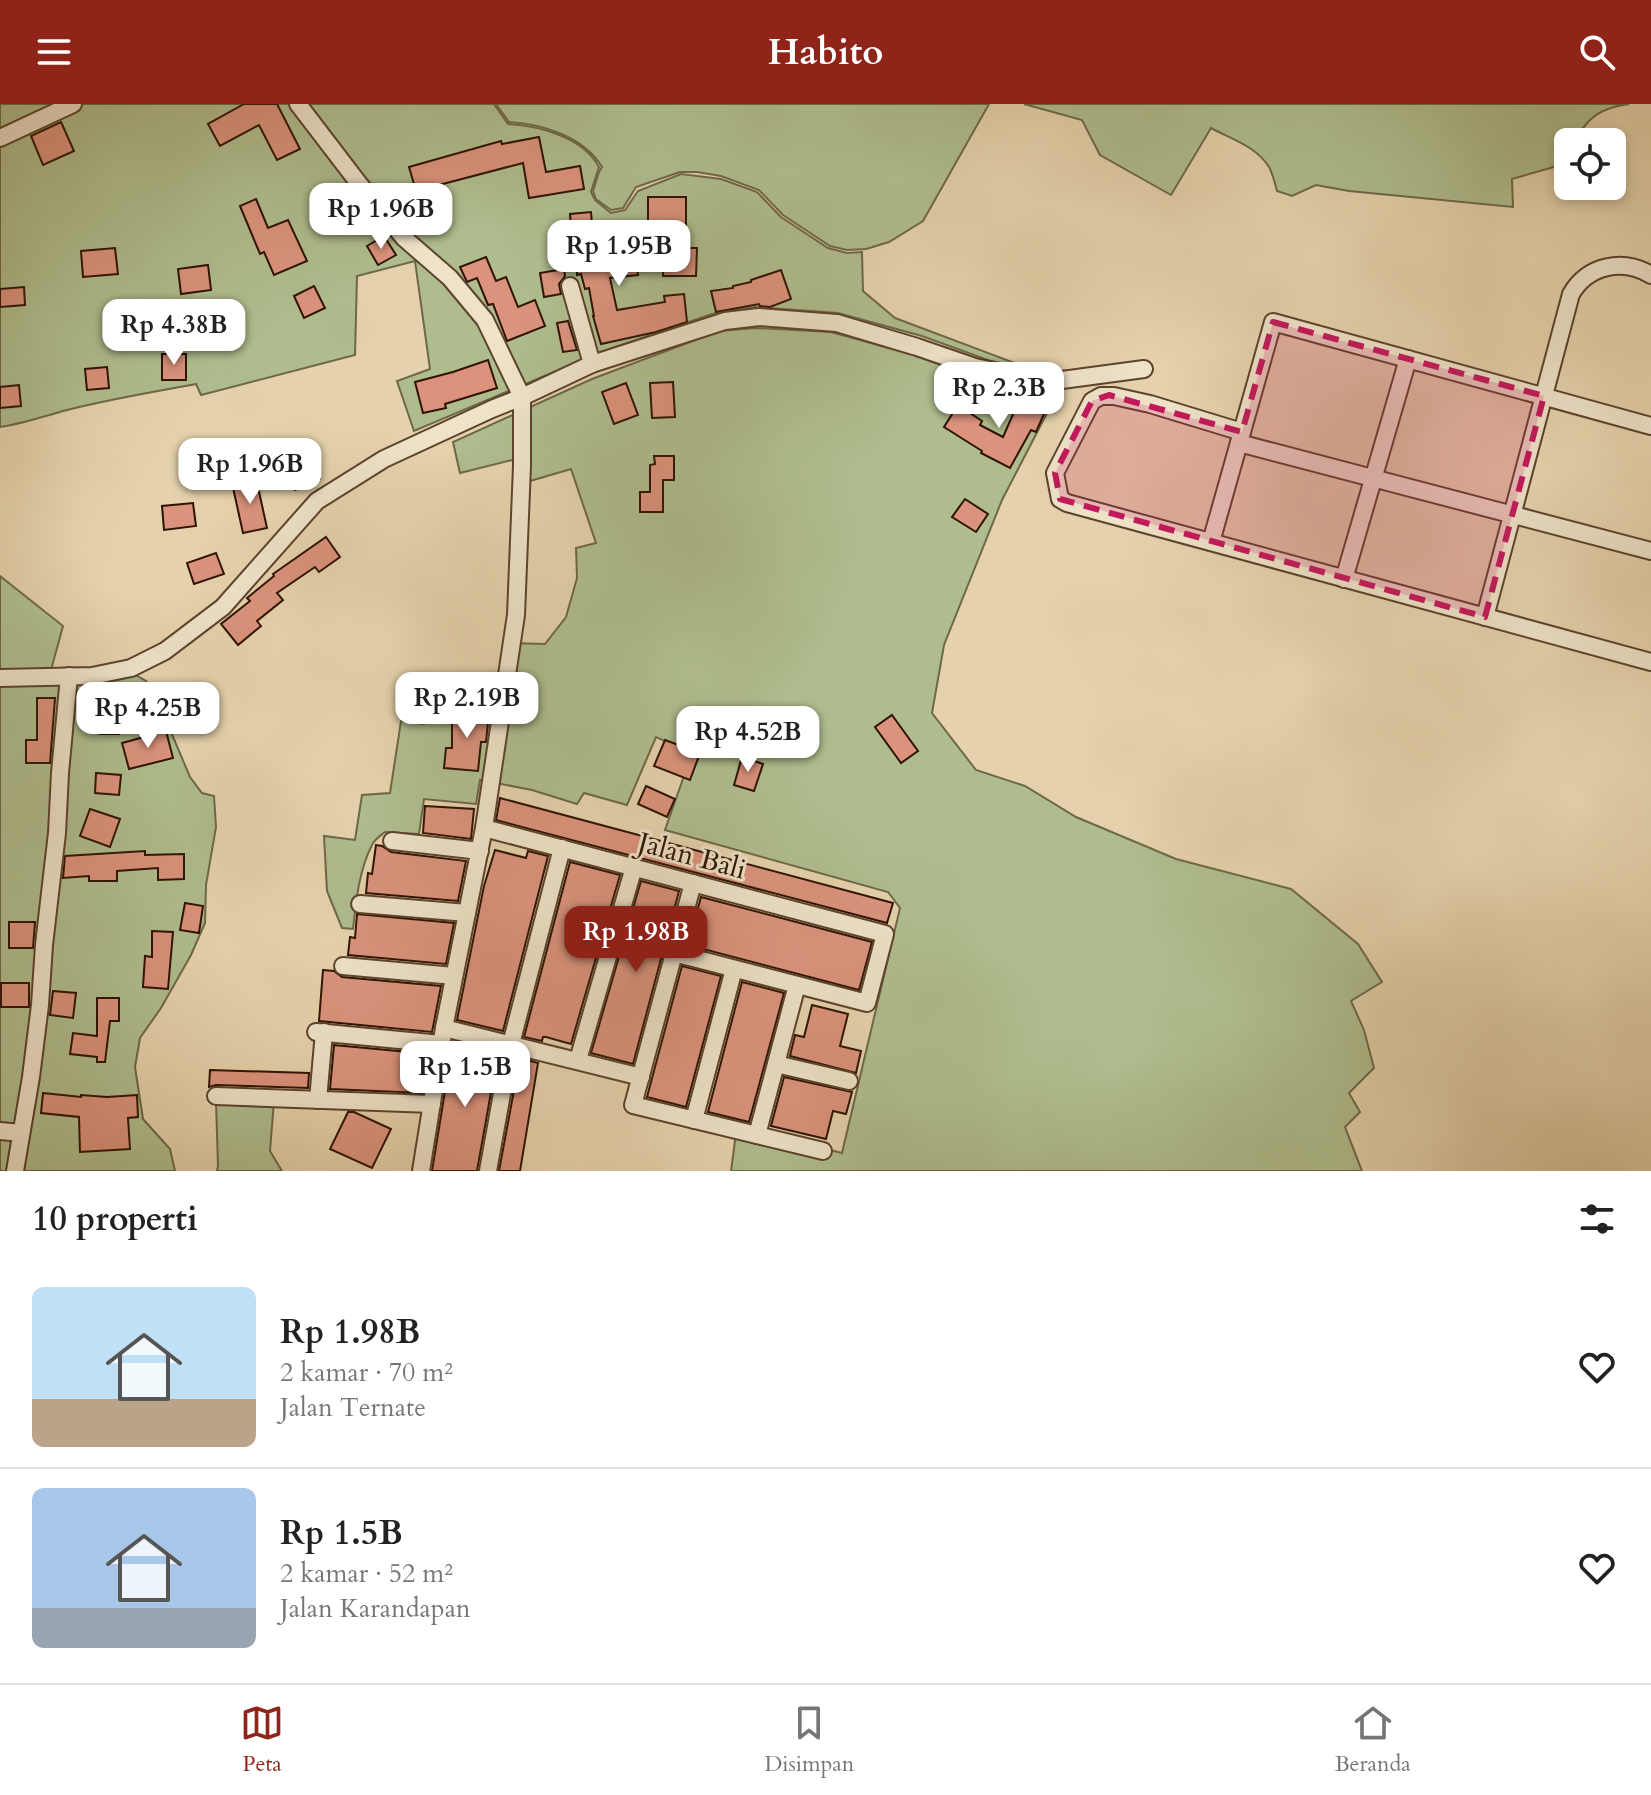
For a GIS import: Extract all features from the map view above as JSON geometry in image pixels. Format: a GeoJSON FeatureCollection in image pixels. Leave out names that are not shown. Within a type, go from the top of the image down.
{"type":"FeatureCollection","features":[{"type":"Feature","properties":{"kind":"street"},"geometry":{"type":"LineString","coordinates":[[0,138],[73,104]]}},
{"type":"Feature","properties":{"kind":"street"},"geometry":{"type":"LineString","coordinates":[[298,104],[404,238],[450,278],[485,320],[522,397],[516,615],[484,828],[442,1036],[421,1171]]}},
{"type":"Feature","properties":{"kind":"street"},"geometry":{"type":"LineString","coordinates":[[1485,617],[1571,294],[1593,272],[1613,266],[1636,268],[1651,275]]}},
{"type":"Feature","properties":{"kind":"street"},"geometry":{"type":"LineString","coordinates":[[570,286],[592,364]]}},
{"type":"Feature","properties":{"kind":"street"},"geometry":{"type":"LineString","coordinates":[[0,678],[92,676],[131,668],[165,651],[223,607],[317,501],[384,459],[592,364],[725,321],[759,317],[837,323],[975,367],[1019,376],[1062,380],[1144,369]]}},
{"type":"Feature","properties":{"kind":"street"},"geometry":{"type":"LineString","coordinates":[[1211,542],[1273,322],[1651,426]]}},
{"type":"Feature","properties":{"kind":"street"},"geometry":{"type":"LineString","coordinates":[[1344,579],[1408,359]]}},
{"type":"Feature","properties":{"kind":"street"},"geometry":{"type":"LineString","coordinates":[[1651,551],[1373,478],[1240,438],[1150,404],[1114,396],[1101,396],[1092,401],[1055,473],[1060,499],[1067,503],[1651,662]]}},
{"type":"Feature","properties":{"kind":"street"},"geometry":{"type":"LineString","coordinates":[[15,1171],[40,1005],[69,676]]}},
{"type":"Feature","properties":{"kind":"street","name":"Jalan Bali"},"geometry":{"type":"LineString","coordinates":[[484,828],[885,934],[867,1003],[797,985]]}},
{"type":"Feature","properties":{"kind":"street"},"geometry":{"type":"LineString","coordinates":[[392,841],[480,851]]}},
{"type":"Feature","properties":{"kind":"street"},"geometry":{"type":"LineString","coordinates":[[488,1171],[511,1044],[562,848]]}},
{"type":"Feature","properties":{"kind":"street"},"geometry":{"type":"LineString","coordinates":[[578,1060],[634,867]]}},
{"type":"Feature","properties":{"kind":"street"},"geometry":{"type":"LineString","coordinates":[[693,883],[633,1105],[823,1151]]}},
{"type":"Feature","properties":{"kind":"street"},"geometry":{"type":"LineString","coordinates":[[360,904],[467,913]]}},
{"type":"Feature","properties":{"kind":"street"},"geometry":{"type":"LineString","coordinates":[[674,953],[797,985],[757,1135]]}},
{"type":"Feature","properties":{"kind":"street"},"geometry":{"type":"LineString","coordinates":[[343,966],[454,976]]}},
{"type":"Feature","properties":{"kind":"street"},"geometry":{"type":"LineString","coordinates":[[694,1120],[734,969]]}},
{"type":"Feature","properties":{"kind":"street"},"geometry":{"type":"LineString","coordinates":[[318,1100],[320,1032],[442,1036],[511,1044],[641,1077]]}},
{"type":"Feature","properties":{"kind":"street"},"geometry":{"type":"LineString","coordinates":[[776,1064],[849,1081]]}},
{"type":"Feature","properties":{"kind":"street"},"geometry":{"type":"LineString","coordinates":[[216,1096],[432,1104]]}},
{"type":"Feature","properties":{"kind":"street"},"geometry":{"type":"LineString","coordinates":[[0,1131],[21,1133]]}},
{"type":"Feature","properties":{"kind":"highlighted area"},"geometry":{"type":"Polygon","coordinates":[[[1273,322],[1544,396],[1485,617],[1060,499],[1055,473],[1092,401],[1109,395],[1242,432],[1273,322]]]}},
{"type":"Feature","properties":{"kind":"green space"},"geometry":{"type":"Polygon","coordinates":[[[0,104],[494,104],[508,124],[560,135],[583,148],[599,167],[591,192],[595,200],[611,213],[625,210],[638,191],[681,174],[721,179],[757,192],[781,217],[828,248],[847,253],[862,252],[863,291],[895,318],[1020,365],[1018,371],[922,336],[838,313],[755,307],[712,314],[601,352],[414,431],[397,381],[430,369],[415,261],[357,276],[355,355],[201,395],[196,384],[99,402],[0,427],[0,104]]]}},
{"type":"Feature","properties":{"kind":"green space"},"geometry":{"type":"Polygon","coordinates":[[[496,104],[989,104],[923,221],[889,242],[866,249],[847,250],[830,246],[783,215],[759,190],[721,176],[680,172],[636,187],[623,208],[611,210],[596,199],[593,191],[602,167],[585,148],[549,129],[509,122],[496,104]]]}},
{"type":"Feature","properties":{"kind":"green space"},"geometry":{"type":"Polygon","coordinates":[[[1024,104],[1629,104],[1603,111],[1583,128],[1554,128],[1554,167],[1512,179],[1513,207],[1316,185],[1292,196],[1277,191],[1269,167],[1257,154],[1211,128],[1171,195],[1100,155],[1082,120],[1024,104]]]}},
{"type":"Feature","properties":{"kind":"green space"},"geometry":{"type":"Polygon","coordinates":[[[756,328],[831,332],[917,356],[974,377],[1059,390],[1002,500],[944,645],[932,713],[976,770],[1025,786],[1076,817],[1176,859],[1291,889],[1358,944],[1382,982],[1351,1001],[1364,1030],[1374,1068],[1349,1093],[1360,1112],[1345,1127],[1362,1171],[731,1171],[737,1126],[842,1153],[900,908],[888,892],[665,830],[692,753],[656,737],[627,805],[584,793],[577,804],[532,790],[480,780],[476,804],[424,799],[419,834],[385,832],[373,843],[361,875],[353,929],[342,928],[327,891],[324,836],[355,840],[362,795],[390,793],[401,721],[424,724],[447,697],[499,696],[507,643],[545,644],[566,617],[577,578],[576,548],[596,543],[571,469],[530,481],[512,460],[460,473],[453,442],[592,379],[719,331],[756,328]]]}},
{"type":"Feature","properties":{"kind":"green space"},"geometry":{"type":"Polygon","coordinates":[[[0,576],[63,626],[48,681],[93,684],[134,674],[146,681],[190,777],[202,793],[214,796],[216,827],[206,885],[205,923],[191,955],[140,1038],[135,1067],[143,1119],[170,1149],[175,1171],[0,1171],[0,576]]]}},
{"type":"Feature","properties":{"kind":"green space"},"geometry":{"type":"Polygon","coordinates":[[[274,1101],[270,1151],[282,1171],[217,1171],[216,1102],[274,1101]]]}},
{"type":"Feature","properties":{"kind":"building"},"geometry":{"type":"Polygon","coordinates":[[[244,104],[277,104],[300,149],[277,160],[259,125],[220,146],[208,124],[244,104]]]}},
{"type":"Feature","properties":{"kind":"building"},"geometry":{"type":"Polygon","coordinates":[[[61,122],[74,151],[43,165],[31,136],[61,122]]]}},
{"type":"Feature","properties":{"kind":"building"},"geometry":{"type":"Polygon","coordinates":[[[539,137],[546,172],[580,166],[584,189],[529,198],[523,163],[416,191],[409,167],[501,141],[502,144],[539,137]]]}},
{"type":"Feature","properties":{"kind":"building"},"geometry":{"type":"Polygon","coordinates":[[[648,197],[686,197],[686,248],[697,248],[696,276],[663,276],[665,228],[648,228],[648,197]]]}},
{"type":"Feature","properties":{"kind":"building"},"geometry":{"type":"Polygon","coordinates":[[[256,199],[268,228],[288,220],[307,261],[274,275],[264,252],[260,254],[240,206],[256,199]]]}},
{"type":"Feature","properties":{"kind":"building"},"geometry":{"type":"Polygon","coordinates":[[[591,212],[595,261],[620,258],[619,231],[636,230],[638,275],[610,278],[617,310],[665,302],[664,296],[684,294],[687,322],[601,344],[589,288],[585,289],[581,274],[577,275],[576,238],[572,239],[570,214],[591,212]]]}},
{"type":"Feature","properties":{"kind":"building"},"geometry":{"type":"Polygon","coordinates":[[[384,236],[396,255],[378,265],[367,246],[384,236]]]}},
{"type":"Feature","properties":{"kind":"building"},"geometry":{"type":"Polygon","coordinates":[[[115,248],[118,274],[83,277],[81,251],[115,248]]]}},
{"type":"Feature","properties":{"kind":"building"},"geometry":{"type":"Polygon","coordinates":[[[486,257],[496,281],[506,277],[518,307],[535,300],[545,326],[507,341],[493,304],[488,305],[477,278],[467,282],[460,267],[486,257]]]}},
{"type":"Feature","properties":{"kind":"building"},"geometry":{"type":"Polygon","coordinates":[[[208,265],[211,290],[181,294],[178,269],[208,265]]]}},
{"type":"Feature","properties":{"kind":"building"},"geometry":{"type":"Polygon","coordinates":[[[564,269],[565,276],[559,284],[561,294],[544,297],[540,273],[564,269]]]}},
{"type":"Feature","properties":{"kind":"building"},"geometry":{"type":"Polygon","coordinates":[[[781,270],[791,299],[770,307],[759,304],[716,312],[711,291],[733,288],[781,270]]]}},
{"type":"Feature","properties":{"kind":"building"},"geometry":{"type":"Polygon","coordinates":[[[314,286],[325,308],[304,318],[294,296],[314,286]]]}},
{"type":"Feature","properties":{"kind":"building"},"geometry":{"type":"Polygon","coordinates":[[[24,287],[25,305],[0,307],[0,289],[24,287]]]}},
{"type":"Feature","properties":{"kind":"building"},"geometry":{"type":"Polygon","coordinates":[[[568,321],[577,350],[563,352],[557,323],[568,321]]]}},
{"type":"Feature","properties":{"kind":"building"},"geometry":{"type":"Polygon","coordinates":[[[162,354],[186,354],[186,380],[162,380],[162,354]]]}},
{"type":"Feature","properties":{"kind":"building"},"geometry":{"type":"Polygon","coordinates":[[[488,360],[497,388],[445,404],[446,408],[423,413],[415,382],[488,360]]]}},
{"type":"Feature","properties":{"kind":"building"},"geometry":{"type":"Polygon","coordinates":[[[107,367],[109,388],[87,390],[85,369],[107,367]]]}},
{"type":"Feature","properties":{"kind":"building"},"geometry":{"type":"Polygon","coordinates":[[[673,382],[675,417],[652,418],[650,383],[673,382]]]}},
{"type":"Feature","properties":{"kind":"building"},"geometry":{"type":"Polygon","coordinates":[[[626,383],[638,415],[614,424],[602,392],[626,383]]]}},
{"type":"Feature","properties":{"kind":"building"},"geometry":{"type":"Polygon","coordinates":[[[19,385],[21,406],[0,408],[0,387],[19,385]]]}},
{"type":"Feature","properties":{"kind":"building"},"geometry":{"type":"Polygon","coordinates":[[[1022,394],[1048,405],[1036,432],[1031,430],[1010,468],[981,453],[944,427],[958,405],[982,421],[980,425],[1003,437],[1022,394]]]}},
{"type":"Feature","properties":{"kind":"building"},"geometry":{"type":"Polygon","coordinates":[[[305,447],[320,479],[295,490],[281,458],[305,447]]]}},
{"type":"Feature","properties":{"kind":"building"},"geometry":{"type":"Polygon","coordinates":[[[654,456],[674,456],[674,480],[663,480],[663,512],[640,512],[640,492],[650,492],[650,465],[655,464],[654,456]]]}},
{"type":"Feature","properties":{"kind":"building"},"geometry":{"type":"Polygon","coordinates":[[[256,478],[267,528],[243,533],[232,483],[256,478]]]}},
{"type":"Feature","properties":{"kind":"building"},"geometry":{"type":"Polygon","coordinates":[[[965,499],[988,514],[976,532],[952,517],[965,499]]]}},
{"type":"Feature","properties":{"kind":"building"},"geometry":{"type":"Polygon","coordinates":[[[193,503],[196,526],[164,530],[162,506],[193,503]]]}},
{"type":"Feature","properties":{"kind":"building"},"geometry":{"type":"Polygon","coordinates":[[[326,537],[340,557],[319,572],[315,567],[277,593],[283,600],[257,621],[261,626],[238,645],[221,624],[250,601],[247,598],[273,574],[326,537]]]}},
{"type":"Feature","properties":{"kind":"building"},"geometry":{"type":"Polygon","coordinates":[[[216,553],[224,574],[194,584],[187,563],[216,553]]]}},
{"type":"Feature","properties":{"kind":"building"},"geometry":{"type":"Polygon","coordinates":[[[101,697],[121,697],[119,734],[100,734],[101,697]]]}},
{"type":"Feature","properties":{"kind":"building"},"geometry":{"type":"Polygon","coordinates":[[[37,698],[55,698],[50,763],[26,763],[26,740],[37,740],[37,698]]]}},
{"type":"Feature","properties":{"kind":"building"},"geometry":{"type":"Polygon","coordinates":[[[452,712],[489,712],[486,742],[481,742],[478,771],[444,768],[446,748],[452,748],[452,712]]]}},
{"type":"Feature","properties":{"kind":"building"},"geometry":{"type":"Polygon","coordinates":[[[892,715],[918,751],[901,763],[875,727],[892,715]]]}},
{"type":"Feature","properties":{"kind":"building"},"geometry":{"type":"Polygon","coordinates":[[[166,731],[173,758],[129,769],[122,743],[166,731]]]}},
{"type":"Feature","properties":{"kind":"building"},"geometry":{"type":"Polygon","coordinates":[[[665,740],[700,753],[690,780],[654,766],[665,740]]]}},
{"type":"Feature","properties":{"kind":"building"},"geometry":{"type":"Polygon","coordinates":[[[742,757],[763,764],[754,791],[734,785],[742,757]]]}},
{"type":"Feature","properties":{"kind":"building"},"geometry":{"type":"Polygon","coordinates":[[[96,773],[121,775],[119,795],[95,793],[96,773]]]}},
{"type":"Feature","properties":{"kind":"building"},"geometry":{"type":"Polygon","coordinates":[[[646,786],[675,799],[667,817],[638,804],[646,786]]]}},
{"type":"Feature","properties":{"kind":"building"},"geometry":{"type":"Polygon","coordinates":[[[500,798],[893,903],[887,923],[496,820],[500,798]]]}},
{"type":"Feature","properties":{"kind":"building"},"geometry":{"type":"Polygon","coordinates":[[[425,806],[474,809],[471,839],[423,833],[425,806]]]}},
{"type":"Feature","properties":{"kind":"building"},"geometry":{"type":"Polygon","coordinates":[[[90,809],[120,819],[110,847],[80,836],[90,809]]]}},
{"type":"Feature","properties":{"kind":"building"},"geometry":{"type":"Polygon","coordinates":[[[376,845],[391,852],[466,861],[458,901],[366,893],[376,845]]]}},
{"type":"Feature","properties":{"kind":"building"},"geometry":{"type":"Polygon","coordinates":[[[495,850],[526,858],[528,851],[548,856],[503,1031],[457,1020],[484,886],[495,850]]]}},
{"type":"Feature","properties":{"kind":"building"},"geometry":{"type":"Polygon","coordinates":[[[145,851],[145,855],[184,854],[184,879],[158,880],[158,868],[117,871],[117,881],[89,881],[89,876],[63,878],[65,856],[145,851]]]}},
{"type":"Feature","properties":{"kind":"building"},"geometry":{"type":"Polygon","coordinates":[[[570,862],[620,875],[571,1044],[546,1037],[542,1041],[524,1037],[570,862]]]}},
{"type":"Feature","properties":{"kind":"building"},"geometry":{"type":"Polygon","coordinates":[[[641,881],[679,891],[633,1064],[591,1053],[641,881]]]}},
{"type":"Feature","properties":{"kind":"building"},"geometry":{"type":"Polygon","coordinates":[[[701,897],[872,942],[859,990],[688,945],[701,897]]]}},
{"type":"Feature","properties":{"kind":"building"},"geometry":{"type":"Polygon","coordinates":[[[185,903],[203,906],[199,933],[180,930],[185,903]]]}},
{"type":"Feature","properties":{"kind":"building"},"geometry":{"type":"Polygon","coordinates":[[[357,914],[454,923],[446,964],[348,955],[350,937],[355,938],[357,914]]]}},
{"type":"Feature","properties":{"kind":"building"},"geometry":{"type":"Polygon","coordinates":[[[9,922],[35,922],[33,948],[9,948],[9,922]]]}},
{"type":"Feature","properties":{"kind":"building"},"geometry":{"type":"Polygon","coordinates":[[[152,931],[173,932],[168,989],[143,987],[145,956],[152,957],[152,931]]]}},
{"type":"Feature","properties":{"kind":"building"},"geometry":{"type":"Polygon","coordinates":[[[682,966],[721,976],[686,1107],[647,1097],[682,966]]]}},
{"type":"Feature","properties":{"kind":"building"},"geometry":{"type":"Polygon","coordinates":[[[323,970],[334,971],[342,977],[441,986],[432,1032],[319,1021],[323,970]]]}},
{"type":"Feature","properties":{"kind":"building"},"geometry":{"type":"Polygon","coordinates":[[[742,982],[784,993],[749,1122],[708,1112],[742,982]]]}},
{"type":"Feature","properties":{"kind":"building"},"geometry":{"type":"Polygon","coordinates":[[[1,983],[29,983],[29,1007],[1,1007],[1,983]]]}},
{"type":"Feature","properties":{"kind":"building"},"geometry":{"type":"Polygon","coordinates":[[[53,991],[76,993],[73,1018],[50,1015],[53,991]]]}},
{"type":"Feature","properties":{"kind":"building"},"geometry":{"type":"Polygon","coordinates":[[[97,998],[119,998],[119,1021],[110,1021],[105,1062],[97,1062],[97,1057],[70,1054],[73,1033],[97,1036],[97,998]]]}},
{"type":"Feature","properties":{"kind":"building"},"geometry":{"type":"Polygon","coordinates":[[[812,1005],[848,1014],[840,1046],[861,1051],[856,1073],[790,1056],[795,1035],[804,1037],[812,1005]]]}},
{"type":"Feature","properties":{"kind":"building"},"geometry":{"type":"Polygon","coordinates":[[[453,1042],[498,1053],[477,1171],[432,1171],[453,1042]]]}},
{"type":"Feature","properties":{"kind":"building"},"geometry":{"type":"Polygon","coordinates":[[[334,1045],[429,1054],[422,1093],[330,1089],[334,1045]]]}},
{"type":"Feature","properties":{"kind":"building"},"geometry":{"type":"Polygon","coordinates":[[[520,1058],[538,1063],[520,1171],[499,1171],[520,1058]]]}},
{"type":"Feature","properties":{"kind":"building"},"geometry":{"type":"Polygon","coordinates":[[[210,1070],[309,1073],[308,1088],[209,1087],[210,1070]]]}},
{"type":"Feature","properties":{"kind":"building"},"geometry":{"type":"Polygon","coordinates":[[[784,1077],[852,1092],[846,1114],[833,1111],[826,1139],[771,1126],[784,1077]]]}},
{"type":"Feature","properties":{"kind":"building"},"geometry":{"type":"Polygon","coordinates":[[[43,1093],[81,1097],[137,1095],[138,1117],[128,1118],[130,1149],[80,1152],[79,1117],[41,1113],[43,1093]]]}},
{"type":"Feature","properties":{"kind":"building"},"geometry":{"type":"Polygon","coordinates":[[[348,1112],[391,1129],[372,1168],[330,1149],[348,1112]]]}}]}
